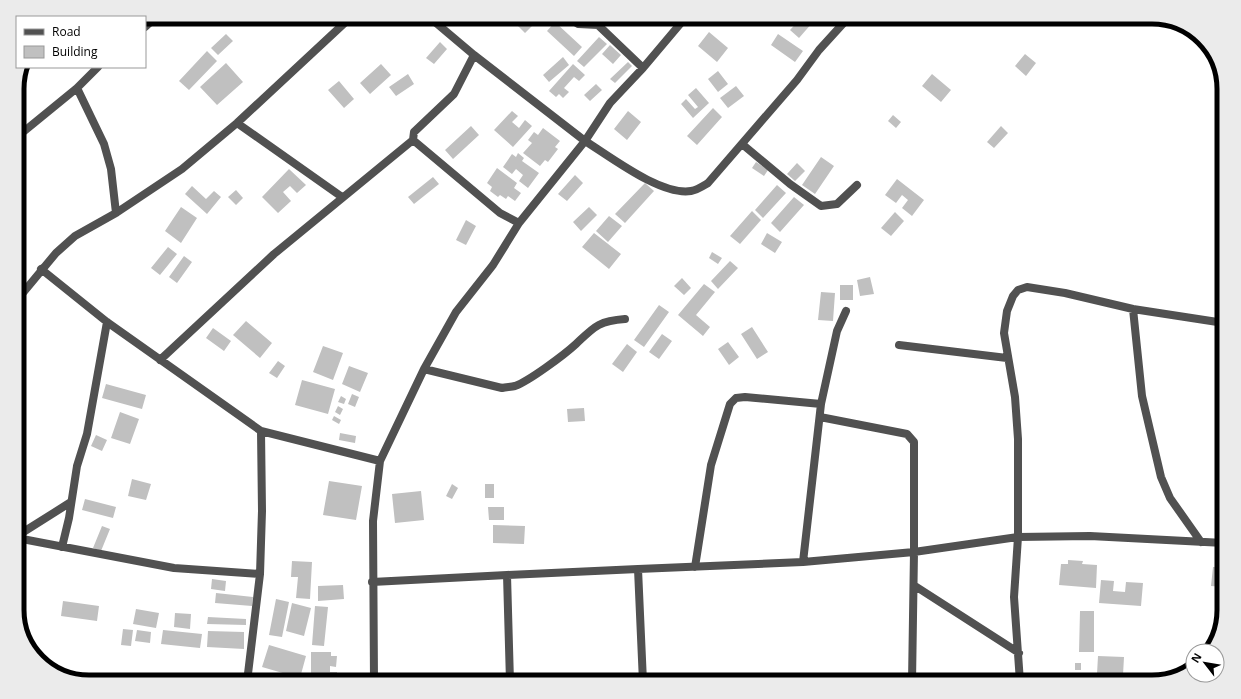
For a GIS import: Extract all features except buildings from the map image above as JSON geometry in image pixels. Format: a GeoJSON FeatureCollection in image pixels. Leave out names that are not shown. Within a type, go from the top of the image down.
{"type":"FeatureCollection","features":[{"type":"Feature","properties":{"kind":"street"},"geometry":{"type":"LineString","coordinates":[[24,291],[41,269],[75,236],[116,213],[182,169],[237,123],[343,24]]}},
{"type":"Feature","properties":{"kind":"street"},"geometry":{"type":"LineString","coordinates":[[578,24],[598,25],[643,68]]}},
{"type":"Feature","properties":{"kind":"street"},"geometry":{"type":"LineString","coordinates":[[374,675],[372,582],[373,521],[380,461],[424,368],[456,312],[493,265],[519,223],[585,141],[610,103],[643,68],[680,24]]}},
{"type":"Feature","properties":{"kind":"street"},"geometry":{"type":"LineString","coordinates":[[439,25],[474,55],[585,141],[650,181],[669,189],[691,191],[708,183],[797,80],[819,50],[843,24]]}},
{"type":"Feature","properties":{"kind":"street"},"geometry":{"type":"LineString","coordinates":[[160,360],[274,254],[413,140],[414,132],[454,94],[474,55]]}},
{"type":"Feature","properties":{"kind":"street"},"geometry":{"type":"LineString","coordinates":[[24,131],[76,88],[94,68]]}},
{"type":"Feature","properties":{"kind":"street"},"geometry":{"type":"LineString","coordinates":[[76,88],[104,144],[111,170],[116,213]]}},
{"type":"Feature","properties":{"kind":"street"},"geometry":{"type":"LineString","coordinates":[[237,123],[342,197]]}},
{"type":"Feature","properties":{"kind":"street"},"geometry":{"type":"LineString","coordinates":[[413,140],[500,213],[519,223]]}},
{"type":"Feature","properties":{"kind":"street"},"geometry":{"type":"LineString","coordinates":[[742,144],[821,206],[837,204],[857,185]]}},
{"type":"Feature","properties":{"kind":"street"},"geometry":{"type":"LineString","coordinates":[[41,269],[107,322],[261,431],[380,461]]}},
{"type":"Feature","properties":{"kind":"street"},"geometry":{"type":"LineString","coordinates":[[1020,675],[1014,597],[1018,537],[1018,439],[1015,397],[1007,358],[1004,333],[1007,311],[1013,296],[1018,290],[1027,287],[1065,293],[1133,309],[1217,322]]}},
{"type":"Feature","properties":{"kind":"street"},"geometry":{"type":"LineString","coordinates":[[1133,309],[1142,396],[1161,477],[1170,498],[1201,542]]}},
{"type":"Feature","properties":{"kind":"street"},"geometry":{"type":"LineString","coordinates":[[803,562],[821,404],[836,331],[846,311]]}},
{"type":"Feature","properties":{"kind":"street"},"geometry":{"type":"LineString","coordinates":[[424,368],[502,388],[515,386],[575,345],[586,333],[596,326],[611,320],[625,319]]}},
{"type":"Feature","properties":{"kind":"street"},"geometry":{"type":"LineString","coordinates":[[62,547],[69,518],[77,466],[88,434],[107,322]]}},
{"type":"Feature","properties":{"kind":"street"},"geometry":{"type":"LineString","coordinates":[[899,345],[1007,358]]}},
{"type":"Feature","properties":{"kind":"street"},"geometry":{"type":"LineString","coordinates":[[696,567],[711,465],[730,404],[736,398],[745,397],[821,404]]}},
{"type":"Feature","properties":{"kind":"street"},"geometry":{"type":"LineString","coordinates":[[820,417],[907,434],[911,436],[914,442],[915,586],[912,675]]}},
{"type":"Feature","properties":{"kind":"street"},"geometry":{"type":"LineString","coordinates":[[249,675],[260,574],[262,511],[261,431]]}},
{"type":"Feature","properties":{"kind":"street"},"geometry":{"type":"LineString","coordinates":[[24,532],[71,502]]}},
{"type":"Feature","properties":{"kind":"street"},"geometry":{"type":"LineString","coordinates":[[372,582],[803,562],[914,552],[1018,537],[1090,536],[1217,543]]}},
{"type":"Feature","properties":{"kind":"street"},"geometry":{"type":"LineString","coordinates":[[24,539],[174,568],[260,574]]}},
{"type":"Feature","properties":{"kind":"street"},"geometry":{"type":"LineString","coordinates":[[638,569],[643,675]]}},
{"type":"Feature","properties":{"kind":"street"},"geometry":{"type":"LineString","coordinates":[[506,575],[510,675]]}},
{"type":"Feature","properties":{"kind":"street"},"geometry":{"type":"LineString","coordinates":[[915,586],[1019,653]]}}]}
